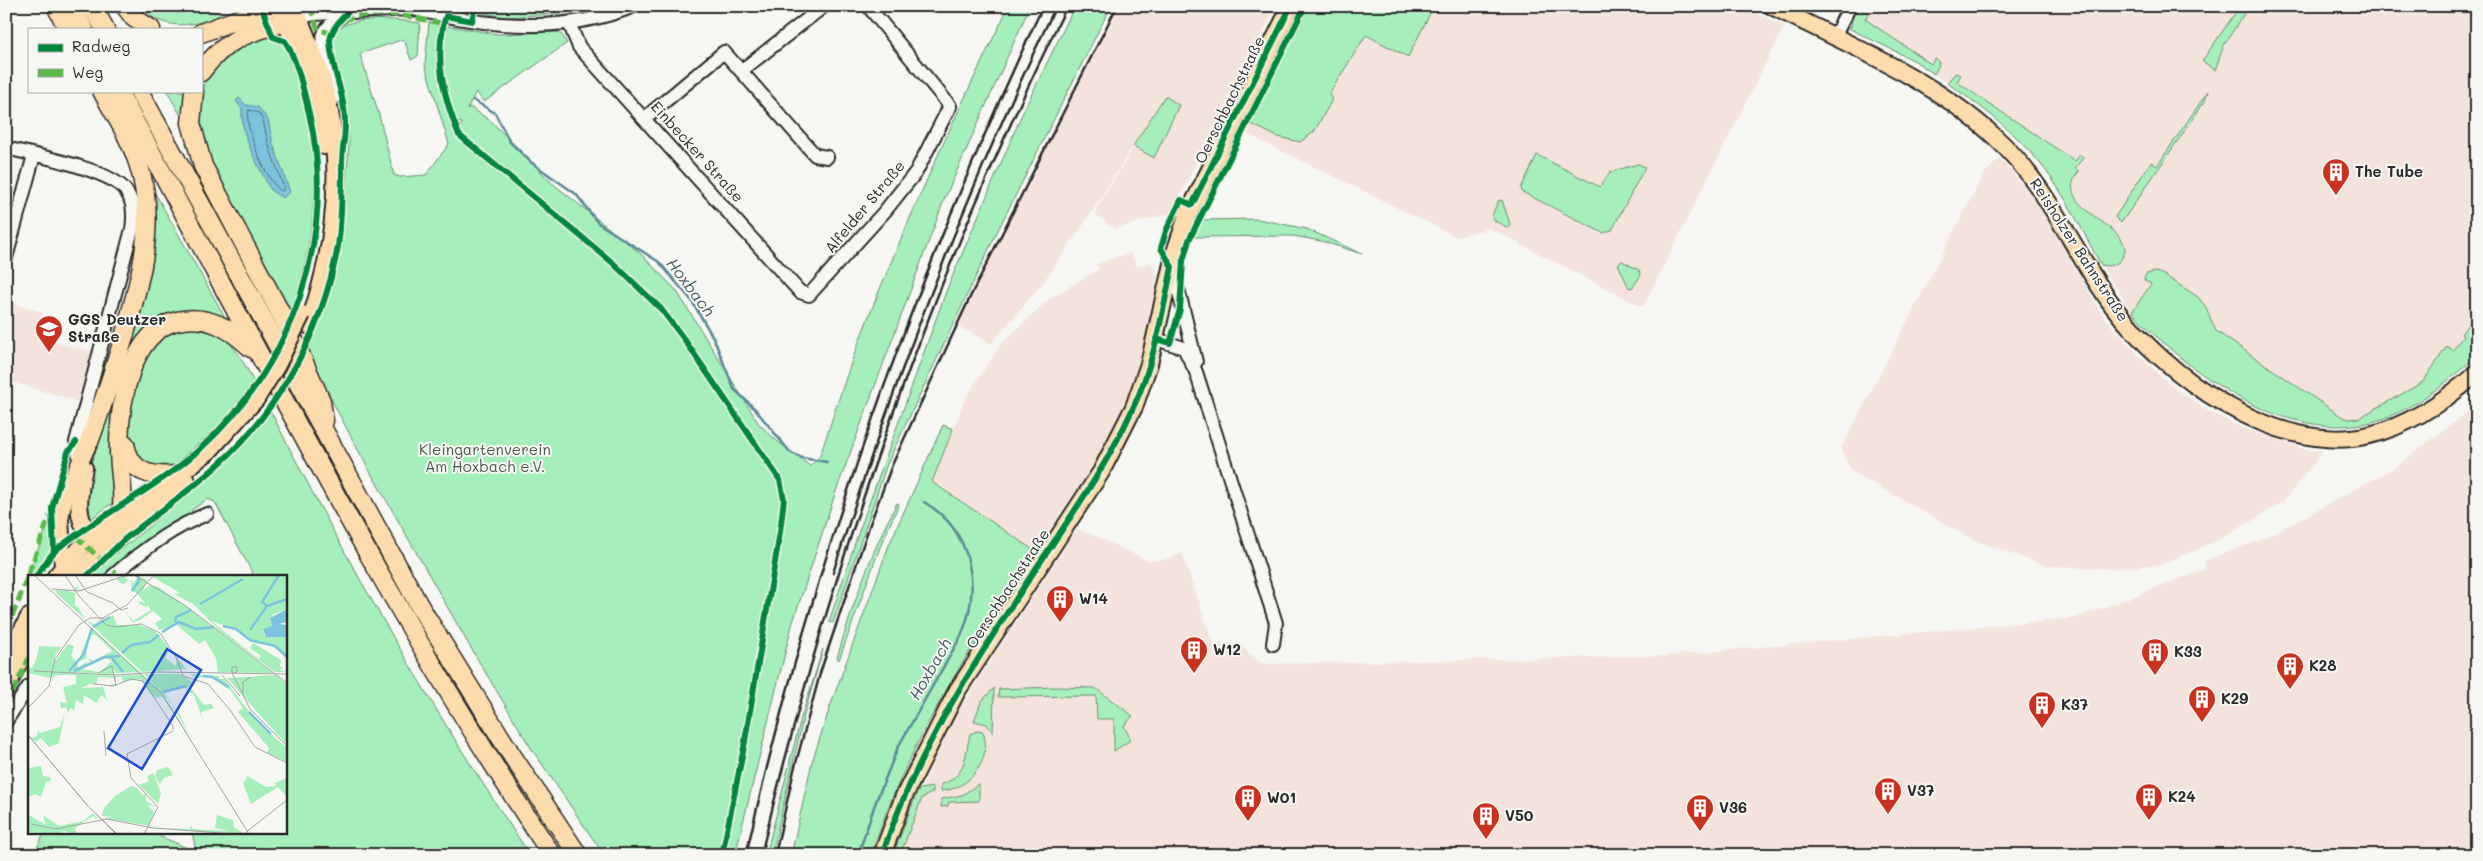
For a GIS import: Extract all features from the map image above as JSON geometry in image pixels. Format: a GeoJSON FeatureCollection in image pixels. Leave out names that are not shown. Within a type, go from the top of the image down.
{"type":"FeatureCollection","features":[{"type":"Feature","properties":{"kind":"highway"},"geometry":{"type":"LineString","coordinates":[[56,6],[67,28]]}},
{"type":"Feature","properties":{"kind":"highway"},"geometry":{"type":"LineString","coordinates":[[72,6],[83,28]]}},
{"type":"Feature","properties":{"kind":"highway"},"geometry":{"type":"LineString","coordinates":[[92,6],[104,28]]}},
{"type":"Feature","properties":{"kind":"highway"},"geometry":{"type":"LineString","coordinates":[[125,6],[134,18],[149,28]]}},
{"type":"Feature","properties":{"kind":"highway"},"geometry":{"type":"LineString","coordinates":[[202,34],[274,6]]}},
{"type":"Feature","properties":{"kind":"highway"},"geometry":{"type":"LineString","coordinates":[[202,71],[220,48],[291,11]]}},
{"type":"Feature","properties":{"kind":"highway"},"geometry":{"type":"LineString","coordinates":[[83,442],[110,386],[143,267],[147,221],[146,200],[133,148],[103,92]]}},
{"type":"Feature","properties":{"kind":"highway"},"geometry":{"type":"LineString","coordinates":[[119,92],[263,362],[409,626],[496,771],[552,855]]}},
{"type":"Feature","properties":{"kind":"highway"},"geometry":{"type":"LineString","coordinates":[[139,92],[420,607],[511,754],[578,855]]}},
{"type":"Feature","properties":{"kind":"highway"},"geometry":{"type":"LineString","coordinates":[[194,92],[191,123],[203,166],[290,331],[321,401],[327,439]]}},
{"type":"Feature","properties":{"kind":"highway"},"geometry":{"type":"LineString","coordinates":[[133,148],[167,181]]}},
{"type":"Feature","properties":{"kind":"highway"},"geometry":{"type":"LineString","coordinates":[[112,540],[120,524],[122,512],[123,482],[119,444],[127,380],[134,360],[144,344],[156,331],[169,323],[187,318],[217,324],[236,334],[263,362]]}},
{"type":"Feature","properties":{"kind":"highway"},"geometry":{"type":"LineString","coordinates":[[122,422],[126,452],[137,468],[153,476],[178,475]]}},
{"type":"Feature","properties":{"kind":"main road","name":"Oerschbachstraße"},"geometry":{"type":"LineString","coordinates":[[882,855],[904,796],[957,691],[1101,472],[1134,407],[1156,339],[1178,240],[1187,216],[1291,6]]}},
{"type":"Feature","properties":{"kind":"main road","name":"Reisholzer Bahnstraße"},"geometry":{"type":"LineString","coordinates":[[1772,6],[1933,90],[1995,137],[2040,186],[2104,292],[2126,323],[2177,373],[2236,410],[2270,424],[2319,438],[2342,439],[2368,436],[2418,415],[2449,395],[2477,373]]}},
{"type":"Feature","properties":{"kind":"main road"},"geometry":{"type":"LineString","coordinates":[[64,573],[112,540],[215,457],[258,403],[277,365],[305,319],[323,279],[333,225],[335,189],[331,118],[309,40],[291,11]]}},
{"type":"Feature","properties":{"kind":"main road"},"geometry":{"type":"LineString","coordinates":[[291,11],[312,87],[325,153],[326,184],[321,244],[305,319]]}},
{"type":"Feature","properties":{"kind":"main road"},"geometry":{"type":"LineString","coordinates":[[64,573],[93,536],[122,512],[178,475],[221,440],[258,403]]}},
{"type":"Feature","properties":{"kind":"main road"},"geometry":{"type":"LineString","coordinates":[[83,442],[78,496],[80,514],[93,536],[102,540],[112,540]]}},
{"type":"Feature","properties":{"kind":"main road"},"geometry":{"type":"LineString","coordinates":[[64,573],[62,509],[67,489],[82,466]]}},
{"type":"Feature","properties":{"kind":"main road"},"geometry":{"type":"LineString","coordinates":[[6,660],[28,620]]}},
{"type":"Feature","properties":{"kind":"main road"},"geometry":{"type":"LineString","coordinates":[[6,688],[28,645]]}},
{"type":"Feature","properties":{"kind":"street"},"geometry":{"type":"LineString","coordinates":[[291,11],[349,11],[408,7],[431,9],[503,25],[569,23],[603,16],[634,6]]}},
{"type":"Feature","properties":{"kind":"street"},"geometry":{"type":"LineString","coordinates":[[741,71],[824,6]]}},
{"type":"Feature","properties":{"kind":"street","name":"Alfelder Straße"},"geometry":{"type":"LineString","coordinates":[[809,295],[885,211],[916,172],[950,106],[868,6]]}},
{"type":"Feature","properties":{"kind":"street"},"geometry":{"type":"LineString","coordinates":[[1834,37],[1850,6]]}},
{"type":"Feature","properties":{"kind":"street"},"geometry":{"type":"LineString","coordinates":[[331,118],[332,83],[322,47],[323,37],[330,22],[349,11]]}},
{"type":"Feature","properties":{"kind":"street","name":"Einbecker Straße"},"geometry":{"type":"LineString","coordinates":[[569,23],[579,46],[800,292],[809,295]]}},
{"type":"Feature","properties":{"kind":"street"},"geometry":{"type":"LineString","coordinates":[[645,118],[724,52],[815,155],[827,157]]}},
{"type":"Feature","properties":{"kind":"street"},"geometry":{"type":"LineString","coordinates":[[6,148],[100,173],[121,186],[130,199],[133,209],[132,229],[83,442]]}},
{"type":"Feature","properties":{"kind":"street"},"geometry":{"type":"LineString","coordinates":[[6,258],[34,155]]}},
{"type":"Feature","properties":{"kind":"street","name":"Oerschbachstraße"},"geometry":{"type":"LineString","coordinates":[[1172,267],[1197,359],[1196,372]]}},
{"type":"Feature","properties":{"kind":"street","name":"Oerschbachstraße"},"geometry":{"type":"LineString","coordinates":[[1156,339],[1184,348],[1196,372],[1276,623],[1273,644]]}},
{"type":"Feature","properties":{"kind":"street"},"geometry":{"type":"LineString","coordinates":[[115,575],[155,543],[207,514]]}},
{"type":"Feature","properties":{"kind":"street"},"geometry":{"type":"LineString","coordinates":[[8,714],[28,687]]}},
{"type":"Feature","properties":{"kind":"shaded area"},"geometry":{"type":"Polygon","coordinates":[[[1118,6],[1276,6],[1171,213],[1114,229],[1094,213],[1134,147],[1155,158],[1165,96],[1086,221],[1042,284],[991,344],[956,325],[1118,6]]]}},
{"type":"Feature","properties":{"kind":"shaded area"},"geometry":{"type":"Polygon","coordinates":[[[1309,6],[1742,6],[1784,27],[1643,307],[1489,228],[1457,237],[1245,133],[1309,6]]]}},
{"type":"Feature","properties":{"kind":"shaded area"},"geometry":{"type":"Polygon","coordinates":[[[1858,6],[2477,6],[2477,356],[2450,379],[2419,400],[2400,411],[2367,423],[2322,425],[2302,421],[2250,402],[2225,389],[2182,361],[2132,312],[2101,265],[2057,185],[2016,136],[1984,109],[1915,61],[1848,27],[1858,6]]]}},
{"type":"Feature","properties":{"kind":"shaded area"},"geometry":{"type":"Polygon","coordinates":[[[2000,158],[2037,202],[2103,316],[2136,353],[2170,385],[2205,409],[2242,428],[2306,449],[2323,451],[2282,503],[2217,541],[2162,564],[2111,569],[2046,566],[1976,541],[1851,471],[1841,449],[1984,174],[2000,158]]]}},
{"type":"Feature","properties":{"kind":"shaded area"},"geometry":{"type":"Polygon","coordinates":[[[1131,253],[1137,267],[1151,263],[1157,277],[1147,335],[1131,387],[1102,452],[1035,551],[932,482],[966,397],[1001,344],[1049,299],[1099,269],[1096,264],[1131,253]]]}},
{"type":"Feature","properties":{"kind":"shaded area","name":"GGS Deutzer Straße"},"geometry":{"type":"Polygon","coordinates":[[[6,302],[43,312],[38,339],[92,351],[79,402],[6,380],[6,302]]]}},
{"type":"Feature","properties":{"kind":"shaded area"},"geometry":{"type":"Polygon","coordinates":[[[2477,405],[2477,855],[893,855],[912,803],[922,788],[954,717],[1077,528],[1149,561],[1164,560],[1182,553],[1213,644],[1239,644],[1260,662],[1268,664],[1664,656],[2076,618],[2206,569],[2204,561],[2265,538],[2394,468],[2477,405]]]}},
{"type":"Feature","properties":{"kind":"green space"},"geometry":{"type":"Polygon","coordinates":[[[139,6],[160,6],[173,11],[203,8],[224,15],[190,24],[169,24],[149,15],[139,6]]]}},
{"type":"Feature","properties":{"kind":"green space"},"geometry":{"type":"Polygon","coordinates":[[[447,6],[568,6],[572,13],[505,17],[447,6]]]}},
{"type":"Feature","properties":{"kind":"green space","name":"Kleingartenverein Am Hoxbach e.V."},"geometry":{"type":"Polygon","coordinates":[[[1009,6],[1030,6],[944,200],[835,494],[792,625],[735,855],[604,855],[531,748],[469,645],[363,459],[307,354],[330,289],[339,248],[345,204],[349,130],[344,93],[333,44],[335,33],[342,26],[363,20],[420,23],[418,56],[411,60],[404,39],[360,54],[379,115],[394,175],[400,177],[426,175],[449,144],[425,65],[429,22],[440,25],[438,53],[440,81],[446,108],[456,135],[462,123],[458,122],[452,112],[441,75],[441,50],[448,26],[497,34],[560,32],[567,43],[484,102],[476,92],[467,109],[470,107],[491,121],[552,183],[640,253],[676,290],[759,424],[777,441],[810,466],[820,456],[863,331],[915,208],[970,86],[1009,6]]]}},
{"type":"Feature","properties":{"kind":"green space"},"geometry":{"type":"Polygon","coordinates":[[[1075,6],[1111,6],[997,232],[887,464],[833,623],[829,622],[858,534],[947,289],[1023,112],[1075,6]]]}},
{"type":"Feature","properties":{"kind":"green space"},"geometry":{"type":"Polygon","coordinates":[[[1310,6],[1434,6],[1408,57],[1366,35],[1329,94],[1332,100],[1314,132],[1300,142],[1278,137],[1249,123],[1310,6]]]}},
{"type":"Feature","properties":{"kind":"green space"},"geometry":{"type":"Polygon","coordinates":[[[1855,6],[1864,6],[1862,10],[1869,13],[1865,19],[1931,64],[1935,58],[1938,60],[1939,65],[1934,74],[1915,61],[1850,29],[1855,6]]]}},
{"type":"Feature","properties":{"kind":"green space"},"geometry":{"type":"Polygon","coordinates":[[[2240,6],[2249,6],[2224,45],[2215,70],[2202,61],[2240,6]]]}},
{"type":"Feature","properties":{"kind":"green space"},"geometry":{"type":"Polygon","coordinates":[[[268,36],[271,40],[284,45],[297,79],[306,112],[314,180],[312,214],[308,248],[289,316],[208,163],[199,123],[200,95],[207,76],[219,61],[237,49],[268,36]]]}},
{"type":"Feature","properties":{"kind":"green space"},"geometry":{"type":"Polygon","coordinates":[[[1955,73],[1961,75],[1957,82],[2075,161],[2080,155],[2083,158],[2075,168],[2079,171],[2073,184],[2074,195],[2081,205],[2115,232],[2122,241],[2125,251],[2116,264],[2110,266],[2101,265],[2056,185],[2045,169],[2020,141],[1993,116],[1947,83],[1955,73]]]}},
{"type":"Feature","properties":{"kind":"green space"},"geometry":{"type":"Polygon","coordinates":[[[2208,91],[2205,101],[2121,223],[2115,217],[2151,162],[2157,166],[2208,91]]]}},
{"type":"Feature","properties":{"kind":"green space"},"geometry":{"type":"Polygon","coordinates":[[[168,92],[188,92],[185,123],[168,92]]]}},
{"type":"Feature","properties":{"kind":"green space"},"geometry":{"type":"Polygon","coordinates":[[[1165,96],[1179,105],[1154,158],[1133,146],[1165,96]]]}},
{"type":"Feature","properties":{"kind":"green space"},"geometry":{"type":"Polygon","coordinates":[[[1537,155],[1600,187],[1610,172],[1638,164],[1645,167],[1612,230],[1603,233],[1522,192],[1521,188],[1537,155]]]}},
{"type":"Feature","properties":{"kind":"green space"},"geometry":{"type":"Polygon","coordinates":[[[155,193],[230,326],[210,317],[138,344],[118,499],[88,521],[86,514],[88,471],[122,375],[151,195],[155,193]]]}},
{"type":"Feature","properties":{"kind":"green space"},"geometry":{"type":"Polygon","coordinates":[[[1502,200],[1510,224],[1508,228],[1495,221],[1492,216],[1498,201],[1502,200]]]}},
{"type":"Feature","properties":{"kind":"green space"},"geometry":{"type":"Polygon","coordinates":[[[1258,219],[1307,229],[1362,254],[1321,241],[1293,236],[1193,237],[1201,220],[1258,219]]]}},
{"type":"Feature","properties":{"kind":"green space"},"geometry":{"type":"Polygon","coordinates":[[[1622,261],[1639,270],[1641,275],[1633,287],[1629,288],[1618,264],[1622,261]]]}},
{"type":"Feature","properties":{"kind":"green space"},"geometry":{"type":"Polygon","coordinates":[[[2156,272],[2164,275],[2198,297],[2205,306],[2216,331],[2341,416],[2349,419],[2359,418],[2423,382],[2447,346],[2453,350],[2463,336],[2461,334],[2476,314],[2477,356],[2426,397],[2382,419],[2367,423],[2334,426],[2301,422],[2269,412],[2238,397],[2208,378],[2180,357],[2132,312],[2151,284],[2144,280],[2146,274],[2156,272]]]}},
{"type":"Feature","properties":{"kind":"green space"},"geometry":{"type":"Polygon","coordinates":[[[182,325],[210,332],[227,341],[240,357],[254,382],[220,425],[173,466],[161,467],[146,463],[138,457],[130,436],[127,436],[133,381],[148,344],[182,325]]]}},
{"type":"Feature","properties":{"kind":"green space"},"geometry":{"type":"Polygon","coordinates":[[[271,412],[330,526],[393,638],[494,801],[530,855],[199,855],[196,852],[192,834],[286,834],[286,575],[253,575],[215,502],[207,499],[192,510],[192,515],[109,575],[90,575],[222,466],[271,412]]]}},
{"type":"Feature","properties":{"kind":"green space"},"geometry":{"type":"Polygon","coordinates":[[[943,425],[953,429],[932,482],[1035,551],[942,697],[903,774],[871,855],[791,855],[812,762],[831,704],[889,545],[943,425]]]}},
{"type":"Feature","properties":{"kind":"green space"},"geometry":{"type":"Polygon","coordinates":[[[897,503],[899,504],[880,547],[839,660],[837,658],[863,579],[897,503]]]}},
{"type":"Feature","properties":{"kind":"green space"},"geometry":{"type":"Polygon","coordinates":[[[50,519],[51,552],[34,575],[28,575],[27,583],[25,582],[50,519]]]}},
{"type":"Feature","properties":{"kind":"green space"},"geometry":{"type":"Polygon","coordinates":[[[823,649],[803,719],[772,855],[766,855],[801,718],[823,649]]]}},
{"type":"Feature","properties":{"kind":"green space"},"geometry":{"type":"Polygon","coordinates":[[[994,688],[993,733],[987,724],[974,721],[981,702],[994,688]]]}},
{"type":"Feature","properties":{"kind":"green space"},"geometry":{"type":"Polygon","coordinates":[[[1095,688],[1133,716],[1124,726],[1130,738],[1129,741],[1114,751],[1114,719],[1097,719],[1096,696],[998,697],[999,689],[1095,688]]]}},
{"type":"Feature","properties":{"kind":"green space"},"geometry":{"type":"Polygon","coordinates":[[[977,731],[983,732],[985,752],[976,771],[961,785],[941,791],[941,784],[955,777],[960,771],[970,734],[977,731]]]}},
{"type":"Feature","properties":{"kind":"green space"},"geometry":{"type":"Polygon","coordinates":[[[979,784],[979,801],[949,802],[948,806],[941,807],[941,799],[962,795],[979,784]]]}},
{"type":"Feature","properties":{"kind":"green space"},"geometry":{"type":"Polygon","coordinates":[[[933,787],[933,792],[922,798],[900,855],[893,855],[916,795],[920,789],[933,787]]]}},
{"type":"Feature","properties":{"kind":"green space"},"geometry":{"type":"Polygon","coordinates":[[[44,834],[155,834],[185,847],[196,855],[33,855],[44,834]]]}},
{"type":"Feature","properties":{"kind":"water"},"geometry":{"type":"Polygon","coordinates":[[[239,98],[246,105],[258,107],[268,120],[273,144],[290,192],[283,198],[269,187],[250,149],[242,119],[242,109],[236,101],[239,98]]]}},
{"type":"Feature","properties":{"kind":"waterway","name":"Hoxbach"},"geometry":{"type":"LineString","coordinates":[[473,100],[495,113],[510,142],[532,163],[576,194],[598,223],[659,262],[692,301],[714,339],[734,389],[755,409],[790,452],[802,458],[827,462]]}},
{"type":"Feature","properties":{"kind":"waterway","name":"Hoxbach"},"geometry":{"type":"LineString","coordinates":[[858,855],[875,804],[898,747],[961,636],[971,599],[971,580],[962,544],[953,528],[940,514],[924,502]]}},
{"type":"Feature","properties":{"kind":"railway"},"geometry":{"type":"LineString","coordinates":[[746,855],[772,746],[802,637],[835,529],[871,422],[910,316],[952,212],[996,108],[1043,6]]}},
{"type":"Feature","properties":{"kind":"railway"},"geometry":{"type":"LineString","coordinates":[[833,573],[881,428],[934,285],[992,145],[1056,6]]}},
{"type":"Feature","properties":{"kind":"railway"},"geometry":{"type":"LineString","coordinates":[[761,855],[819,637],[853,529],[890,422],[930,315],[973,210],[1018,107],[1067,6]]}},
{"type":"Feature","properties":{"kind":"railway"},"geometry":{"type":"LineString","coordinates":[[775,855],[794,770],[821,670],[892,465],[972,293],[1117,6]]}},
{"type":"Feature","properties":{"kind":"marked path"},"geometry":{"type":"LineString","coordinates":[[310,6],[318,30],[331,33]]}},
{"type":"Feature","properties":{"kind":"marked path"},"geometry":{"type":"LineString","coordinates":[[439,6],[474,13]]}},
{"type":"Feature","properties":{"kind":"marked path"},"geometry":{"type":"LineString","coordinates":[[343,21],[355,17],[380,14],[406,16],[443,24]]}},
{"type":"Feature","properties":{"kind":"marked path"},"geometry":{"type":"LineString","coordinates":[[18,602],[50,515]]}},
{"type":"Feature","properties":{"kind":"marked path"},"geometry":{"type":"LineString","coordinates":[[76,537],[103,561]]}},
{"type":"Feature","properties":{"kind":"marked path"},"geometry":{"type":"LineString","coordinates":[[6,630],[20,598]]}},
{"type":"Feature","properties":{"kind":"marked path"},"geometry":{"type":"LineString","coordinates":[[6,706],[28,660]]}},
{"type":"Feature","properties":{"kind":"cycle path"},"geometry":{"type":"LineString","coordinates":[[37,575],[57,549],[184,463],[233,415],[260,378],[283,338],[300,296],[312,251],[317,206],[316,160],[309,113],[297,67],[285,41],[273,37],[261,6]]}},
{"type":"Feature","properties":{"kind":"cycle path"},"geometry":{"type":"LineString","coordinates":[[475,6],[472,21],[446,16],[443,24],[440,55],[443,82],[449,109],[459,135],[613,263],[661,309],[684,339],[780,480],[784,499],[780,532],[744,747],[722,855]]}},
{"type":"Feature","properties":{"kind":"cycle path"},"geometry":{"type":"LineString","coordinates":[[882,855],[895,818],[911,782],[946,712],[1029,579],[1084,496],[1122,431],[1147,374],[1161,321],[1172,267],[1161,248],[1166,231],[1181,200],[1192,205],[1291,6]]}},
{"type":"Feature","properties":{"kind":"cycle path"},"geometry":{"type":"LineString","coordinates":[[1156,339],[1170,343],[1180,309],[1183,261],[1189,240],[1305,6]]}},
{"type":"Feature","properties":{"kind":"cycle path"},"geometry":{"type":"LineString","coordinates":[[88,575],[125,539],[196,484],[242,442],[280,392],[310,336],[322,307],[338,246],[342,205],[342,158],[345,114],[330,40],[335,28],[349,11]]}},
{"type":"Feature","properties":{"kind":"cycle path"},"geometry":{"type":"LineString","coordinates":[[54,552],[52,508],[68,452],[76,442]]}},
{"type":"Feature","properties":{"kind":"place","name":"The Tube"},"geometry":{"type":"Point","coordinates":[2336,196]}},
{"type":"Feature","properties":{"kind":"place","name":"GGS Deutzer Straße"},"geometry":{"type":"Point","coordinates":[49,353]}},
{"type":"Feature","properties":{"kind":"place","name":"W14"},"geometry":{"type":"Point","coordinates":[1060,623]}},
{"type":"Feature","properties":{"kind":"place","name":"W12"},"geometry":{"type":"Point","coordinates":[1194,674]}},
{"type":"Feature","properties":{"kind":"place","name":"K33"},"geometry":{"type":"Point","coordinates":[2155,676]}},
{"type":"Feature","properties":{"kind":"place","name":"K28"},"geometry":{"type":"Point","coordinates":[2290,690]}},
{"type":"Feature","properties":{"kind":"place","name":"K29"},"geometry":{"type":"Point","coordinates":[2202,723]}},
{"type":"Feature","properties":{"kind":"place","name":"K37"},"geometry":{"type":"Point","coordinates":[2042,729]}},
{"type":"Feature","properties":{"kind":"place","name":"V37"},"geometry":{"type":"Point","coordinates":[1888,815]}},
{"type":"Feature","properties":{"kind":"place","name":"K24"},"geometry":{"type":"Point","coordinates":[2149,821]}},
{"type":"Feature","properties":{"kind":"place","name":"W01"},"geometry":{"type":"Point","coordinates":[1248,822]}},
{"type":"Feature","properties":{"kind":"place","name":"V36"},"geometry":{"type":"Point","coordinates":[1700,832]}},
{"type":"Feature","properties":{"kind":"place","name":"V50"},"geometry":{"type":"Point","coordinates":[1486,840]}}]}
